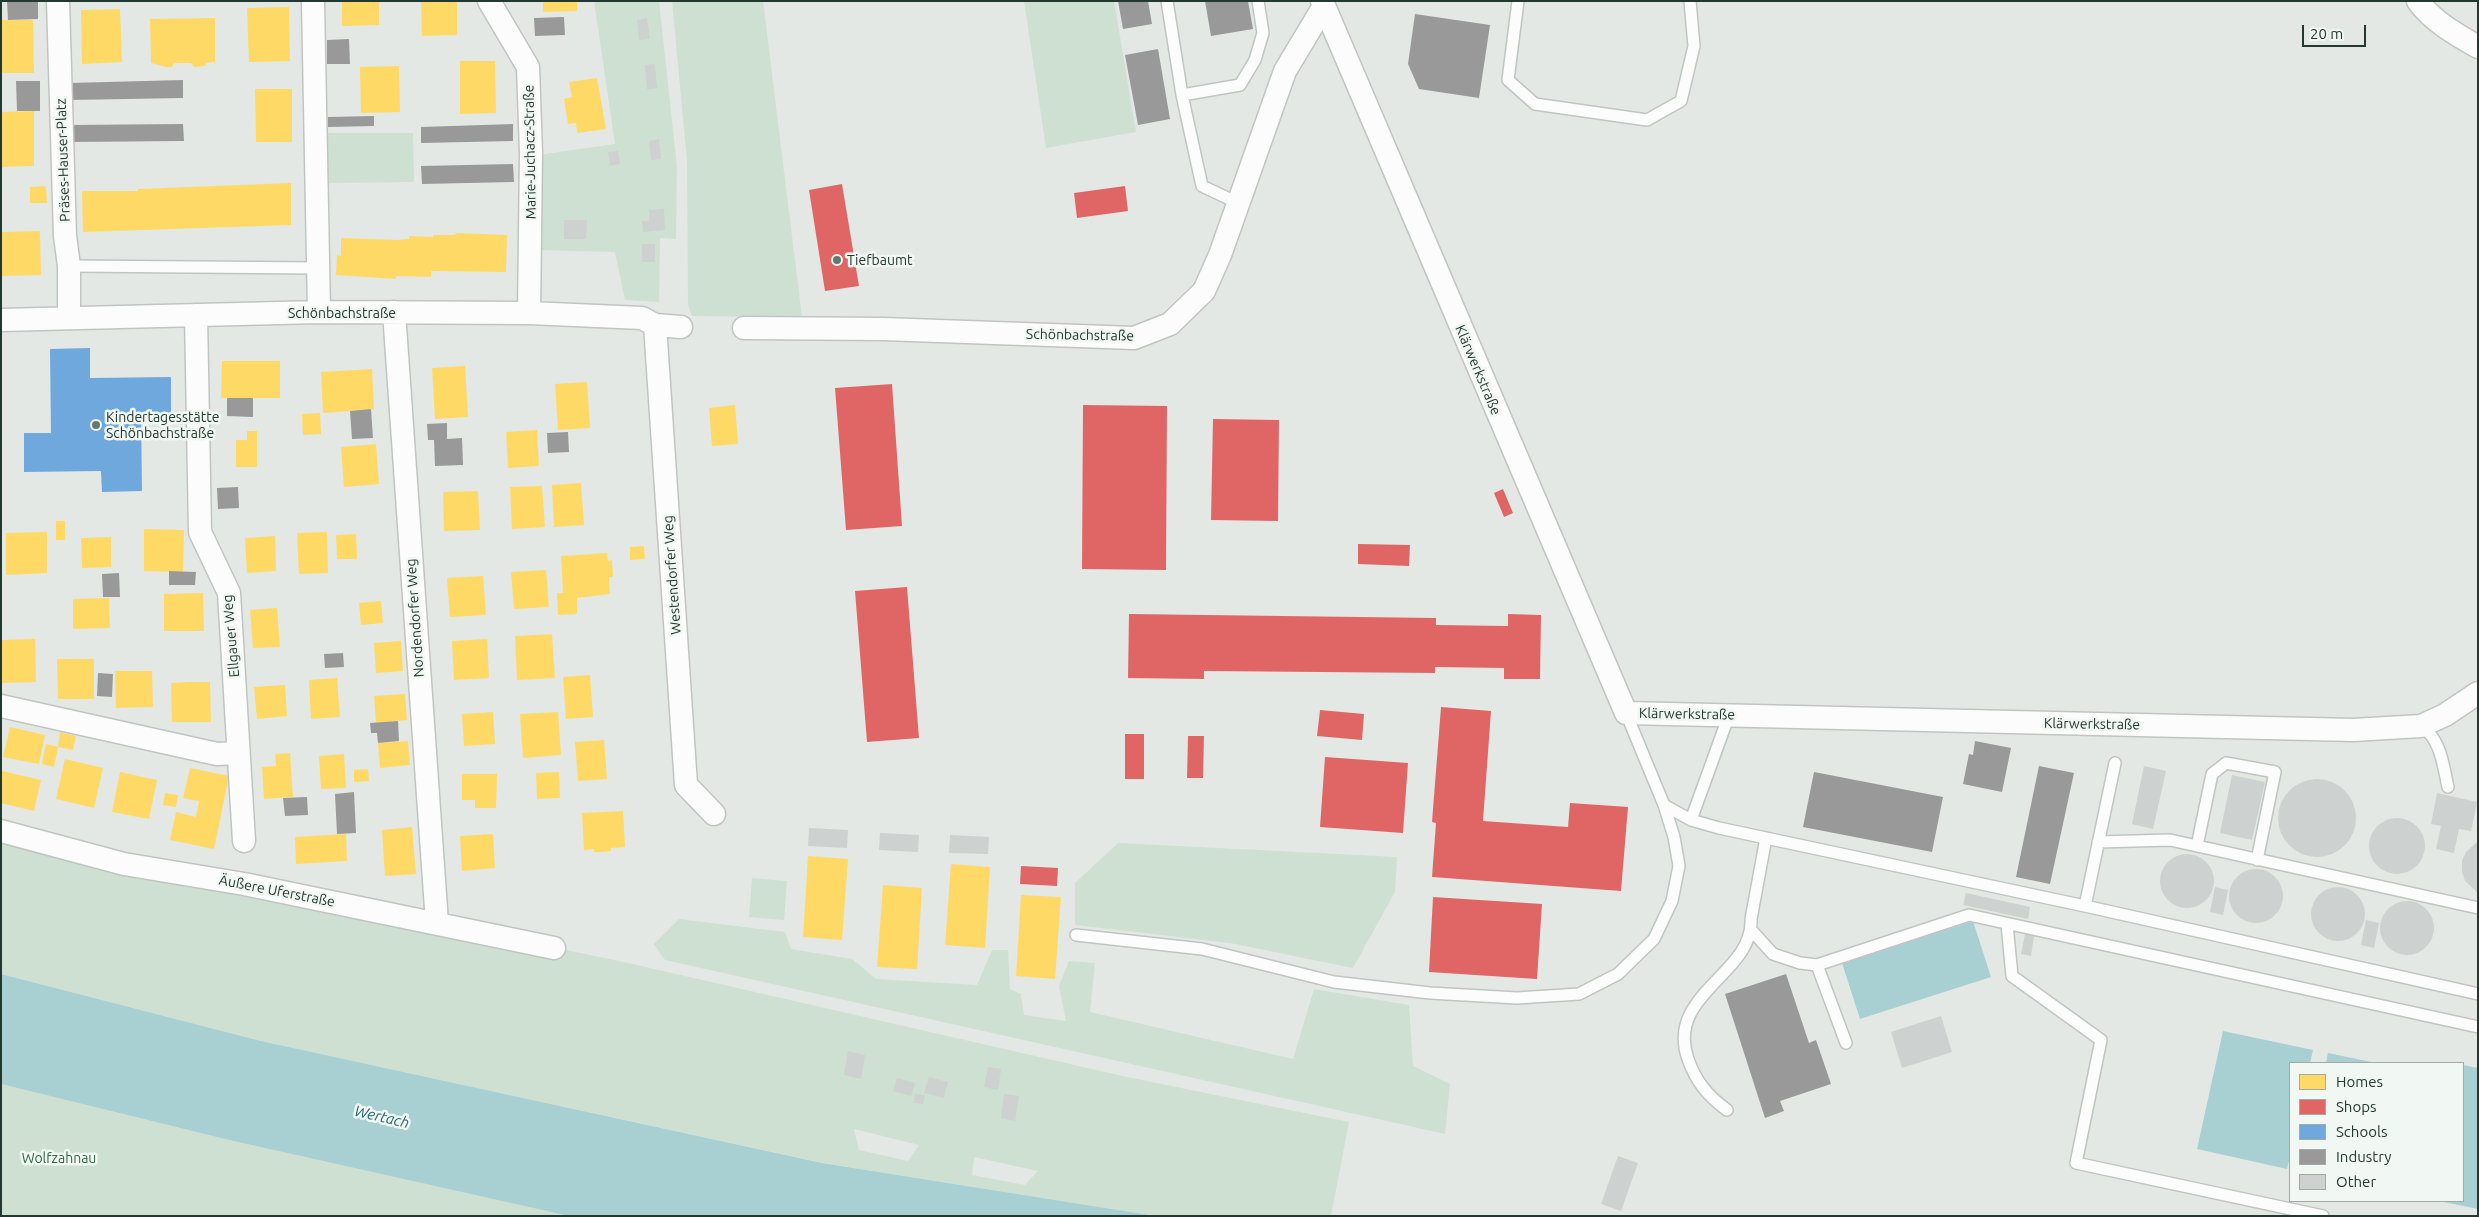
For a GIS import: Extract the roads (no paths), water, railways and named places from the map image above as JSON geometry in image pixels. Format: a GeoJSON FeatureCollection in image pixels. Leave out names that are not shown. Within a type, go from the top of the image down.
{"type":"FeatureCollection","features":[{"type":"Feature","properties":{"kind":"street","name":"Präses-Hauser-Platz"},"geometry":{"type":"LineString","coordinates":[[58,1],[65,236],[69,266],[69,318]]}},
{"type":"Feature","properties":{"kind":"street"},"geometry":{"type":"LineString","coordinates":[[313,1],[319,312]]}},
{"type":"Feature","properties":{"kind":"street","name":"Marie-Juchacz-Straße"},"geometry":{"type":"LineString","coordinates":[[489,1],[528,67],[531,153],[529,314]]}},
{"type":"Feature","properties":{"kind":"street"},"geometry":{"type":"LineString","coordinates":[[2418,1],[2424,10],[2458,36],[2478,46]]}},
{"type":"Feature","properties":{"kind":"street","name":"Schönbachstraße"},"geometry":{"type":"LineString","coordinates":[[744,328],[883,329],[1134,338],[1170,324],[1204,291],[1220,255],[1285,71],[1323,4]]}},
{"type":"Feature","properties":{"kind":"street","name":"Klärwerkstraße"},"geometry":{"type":"LineString","coordinates":[[1323,4],[1563,570],[1626,713],[2343,730],[2421,726],[2445,715],[2478,693]]}},
{"type":"Feature","properties":{"kind":"street","name":"Schönbachstraße"},"geometry":{"type":"LineString","coordinates":[[1,320],[319,312],[394,312],[642,318],[655,325],[681,327]]}},
{"type":"Feature","properties":{"kind":"street","name":"Nordendorfer Weg"},"geometry":{"type":"LineString","coordinates":[[394,312],[437,923]]}},
{"type":"Feature","properties":{"kind":"street","name":"Ellgauer Weg"},"geometry":{"type":"LineString","coordinates":[[196,315],[200,532],[229,593],[244,842]]}},
{"type":"Feature","properties":{"kind":"street","name":"Westendorfer Weg"},"geometry":{"type":"LineString","coordinates":[[655,325],[686,785],[714,814]]}},
{"type":"Feature","properties":{"kind":"street"},"geometry":{"type":"LineString","coordinates":[[1,706],[217,754],[238,754]]}},
{"type":"Feature","properties":{"kind":"street","name":"Äußere Uferstraße"},"geometry":{"type":"LineString","coordinates":[[1,831],[124,864],[244,884],[554,948]]}},
{"type":"Feature","properties":{"kind":"lane"},"geometry":{"type":"LineString","coordinates":[[1167,1],[1182,95],[1202,186],[1238,203]]}},
{"type":"Feature","properties":{"kind":"lane"},"geometry":{"type":"LineString","coordinates":[[1182,95],[1240,85],[1255,60],[1263,33],[1258,1]]}},
{"type":"Feature","properties":{"kind":"lane"},"geometry":{"type":"LineString","coordinates":[[1518,1],[1508,80],[1535,104],[1647,120],[1681,101],[1694,46],[1690,1]]}},
{"type":"Feature","properties":{"kind":"lane"},"geometry":{"type":"LineString","coordinates":[[69,266],[317,268]]}},
{"type":"Feature","properties":{"kind":"lane"},"geometry":{"type":"LineString","coordinates":[[1076,935],[1202,949],[1344,983],[1430,993],[1517,998],[1579,994],[1618,974],[1654,939],[1672,901],[1679,866],[1674,837],[1664,805],[1626,713]]}},
{"type":"Feature","properties":{"kind":"lane"},"geometry":{"type":"LineString","coordinates":[[1691,820],[1729,715]]}},
{"type":"Feature","properties":{"kind":"lane"},"geometry":{"type":"LineString","coordinates":[[2421,726],[2430,732],[2436,743],[2448,787]]}},
{"type":"Feature","properties":{"kind":"lane"},"geometry":{"type":"LineString","coordinates":[[2085,906],[2114,763]]}},
{"type":"Feature","properties":{"kind":"lane"},"geometry":{"type":"LineString","coordinates":[[2197,846],[2212,774],[2226,763],[2275,772],[2257,860]]}},
{"type":"Feature","properties":{"kind":"lane"},"geometry":{"type":"LineString","coordinates":[[1664,805],[1691,820],[1766,838],[2085,906],[2478,994]]}},
{"type":"Feature","properties":{"kind":"lane"},"geometry":{"type":"LineString","coordinates":[[1727,1110],[1710,1097],[1694,1076],[1686,1052],[1684,1030],[1703,995],[1742,952],[1752,931],[1751,919],[1766,838]]}},
{"type":"Feature","properties":{"kind":"lane"},"geometry":{"type":"LineString","coordinates":[[2098,842],[2170,840],[2478,908]]}},
{"type":"Feature","properties":{"kind":"lane"},"geometry":{"type":"LineString","coordinates":[[1752,931],[1773,954],[1800,963],[1817,964],[1970,915],[2478,1027]]}},
{"type":"Feature","properties":{"kind":"lane"},"geometry":{"type":"LineString","coordinates":[[2007,924],[2012,976],[2101,1040],[2076,1163],[2323,1216]]}},
{"type":"Feature","properties":{"kind":"lane"},"geometry":{"type":"LineString","coordinates":[[1817,964],[1846,1043]]}},
{"type":"Feature","properties":{"kind":"water"},"geometry":{"type":"Polygon","coordinates":[[[1973,921],[1991,977],[1860,1019],[1842,963],[1973,921]]]}},
{"type":"Feature","properties":{"kind":"water","name":"Wertach"},"geometry":{"type":"Polygon","coordinates":[[[1,974],[261,1041],[822,1163],[1156,1216],[569,1216],[229,1140],[1,1084],[1,974]]]}},
{"type":"Feature","properties":{"kind":"water"},"geometry":{"type":"Polygon","coordinates":[[[2223,1031],[2313,1050],[2310,1062],[2289,1062],[2289,1160],[2287,1169],[2197,1149],[2223,1031]]]}},
{"type":"Feature","properties":{"kind":"water"},"geometry":{"type":"Polygon","coordinates":[[[2328,1053],[2371,1062],[2326,1062],[2328,1053]]]}},
{"type":"Feature","properties":{"kind":"water"},"geometry":{"type":"Polygon","coordinates":[[[2464,1065],[2478,1068],[2478,1209],[2444,1202],[2464,1202],[2464,1065]]]}},
{"type":"Feature","properties":{"kind":"place","name":"Tiefbaumt"},"geometry":{"type":"Point","coordinates":[837,260]}},
{"type":"Feature","properties":{"kind":"place","name":"Kindertagesstätte Schönbachstraße"},"geometry":{"type":"Point","coordinates":[96,425]}},
{"type":"Feature","properties":{"kind":"park label","name":"Wolfzahnau"},"geometry":{"type":"Point","coordinates":[59,1158]}}]}
